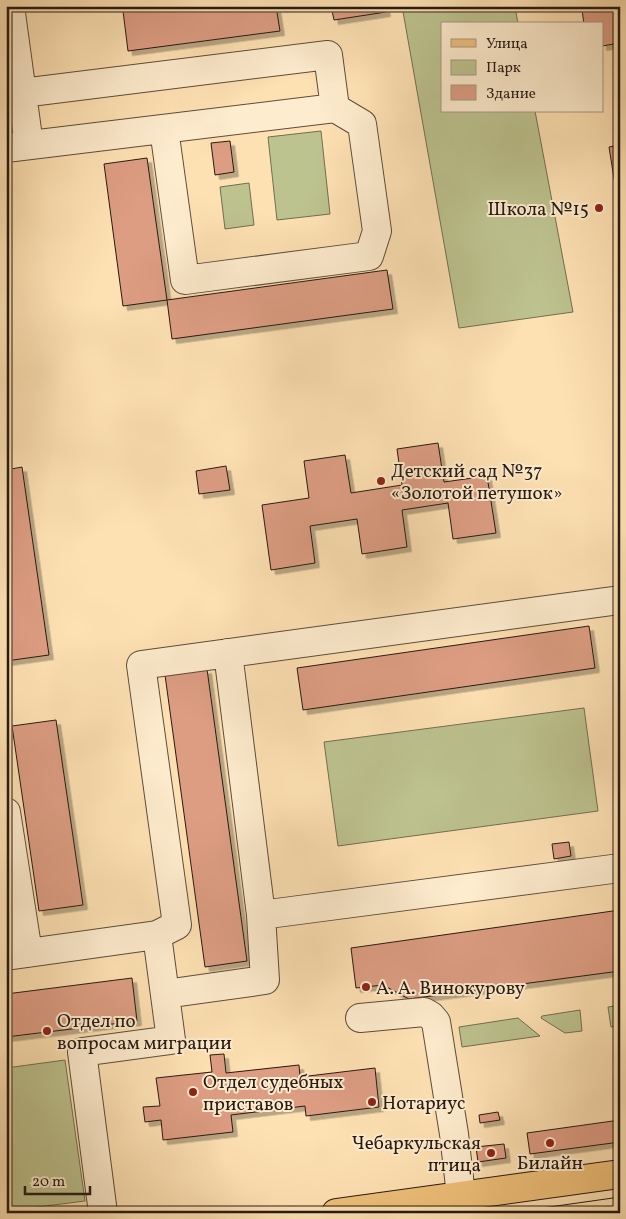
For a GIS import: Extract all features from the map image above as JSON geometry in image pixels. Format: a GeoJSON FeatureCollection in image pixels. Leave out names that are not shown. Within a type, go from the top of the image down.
{"type":"FeatureCollection","features":[{"type":"Feature","properties":{"kind":"main road"},"geometry":{"type":"LineString","coordinates":[[336,1213],[462,1204],[620,1174]]}},
{"type":"Feature","properties":{"kind":"lane"},"geometry":{"type":"LineString","coordinates":[[10,6],[22,93],[18,146],[335,108],[362,124],[377,231],[368,256],[185,280],[164,129]]}},
{"type":"Feature","properties":{"kind":"lane"},"geometry":{"type":"LineString","coordinates":[[22,93],[328,55],[335,108]]}},
{"type":"Feature","properties":{"kind":"lane"},"geometry":{"type":"LineString","coordinates":[[6,812],[17,954],[157,935],[177,925],[141,665],[620,600]]}},
{"type":"Feature","properties":{"kind":"lane"},"geometry":{"type":"LineString","coordinates":[[165,994],[265,980],[261,915],[228,653]]}},
{"type":"Feature","properties":{"kind":"lane"},"geometry":{"type":"LineString","coordinates":[[261,915],[620,868]]}},
{"type":"Feature","properties":{"kind":"lane"},"geometry":{"type":"LineString","coordinates":[[103,1213],[82,1052],[171,1040],[157,935]]}},
{"type":"Feature","properties":{"kind":"lane"},"geometry":{"type":"LineString","coordinates":[[360,1018],[424,1012],[436,1022],[452,1116],[462,1204]]}},
{"type":"Feature","properties":{"kind":"green space"},"geometry":{"type":"Polygon","coordinates":[[[402,6],[515,6],[518,22],[441,22],[441,112],[535,112],[573,312],[459,328],[402,6]]]}},
{"type":"Feature","properties":{"kind":"green space"},"geometry":{"type":"Polygon","coordinates":[[[321,131],[330,214],[277,220],[268,137],[321,131]]]}},
{"type":"Feature","properties":{"kind":"green space"},"geometry":{"type":"Polygon","coordinates":[[[249,183],[254,225],[225,229],[220,187],[249,183]]]}},
{"type":"Feature","properties":{"kind":"green space"},"geometry":{"type":"Polygon","coordinates":[[[584,708],[598,811],[338,846],[324,742],[584,708]]]}},
{"type":"Feature","properties":{"kind":"green space"},"geometry":{"type":"Polygon","coordinates":[[[620,1005],[620,1026],[611,1027],[608,1007],[620,1005]]]}},
{"type":"Feature","properties":{"kind":"green space"},"geometry":{"type":"Polygon","coordinates":[[[580,1010],[582,1031],[565,1033],[541,1018],[542,1016],[580,1010]]]}},
{"type":"Feature","properties":{"kind":"green space"},"geometry":{"type":"Polygon","coordinates":[[[518,1018],[540,1036],[462,1047],[459,1027],[518,1018]]]}},
{"type":"Feature","properties":{"kind":"green space"},"geometry":{"type":"Polygon","coordinates":[[[65,1060],[85,1201],[6,1211],[6,1068],[65,1060]]]}},
{"type":"Feature","properties":{"kind":"building"},"geometry":{"type":"Polygon","coordinates":[[[162,6],[276,6],[280,31],[128,51],[123,11],[162,6]]]}},
{"type":"Feature","properties":{"kind":"building"},"geometry":{"type":"Polygon","coordinates":[[[331,6],[385,6],[386,12],[334,20],[331,6]]]}},
{"type":"Feature","properties":{"kind":"building"},"geometry":{"type":"Polygon","coordinates":[[[620,6],[620,43],[604,46],[604,22],[584,22],[582,10],[620,6]]]}},
{"type":"Feature","properties":{"kind":"building"},"geometry":{"type":"Polygon","coordinates":[[[230,141],[234,172],[215,175],[211,143],[230,141]]]}},
{"type":"Feature","properties":{"kind":"building"},"geometry":{"type":"Polygon","coordinates":[[[620,145],[620,190],[616,191],[609,147],[620,145]]]}},
{"type":"Feature","properties":{"kind":"building"},"geometry":{"type":"Polygon","coordinates":[[[147,158],[167,300],[123,306],[104,164],[147,158]]]}},
{"type":"Feature","properties":{"kind":"building"},"geometry":{"type":"Polygon","coordinates":[[[387,270],[393,309],[172,339],[167,300],[387,270]]]}},
{"type":"Feature","properties":{"kind":"building"},"geometry":{"type":"Polygon","coordinates":[[[438,443],[444,482],[487,476],[496,533],[453,539],[448,503],[402,510],[407,547],[362,554],[357,519],[310,526],[315,563],[271,570],[262,505],[309,498],[304,461],[345,455],[351,493],[402,485],[397,449],[438,443]]]}},
{"type":"Feature","properties":{"kind":"building"},"geometry":{"type":"Polygon","coordinates":[[[226,466],[230,490],[199,494],[196,471],[226,466]]]}},
{"type":"Feature","properties":{"kind":"building"},"geometry":{"type":"Polygon","coordinates":[[[22,467],[49,655],[6,661],[6,470],[22,467]]]}},
{"type":"Feature","properties":{"kind":"building"},"geometry":{"type":"Polygon","coordinates":[[[589,626],[595,668],[303,710],[297,668],[589,626]]]}},
{"type":"Feature","properties":{"kind":"building"},"geometry":{"type":"Polygon","coordinates":[[[207,669],[247,961],[205,967],[165,675],[207,669]]]}},
{"type":"Feature","properties":{"kind":"building"},"geometry":{"type":"Polygon","coordinates":[[[56,720],[83,905],[39,911],[12,726],[56,720]]]}},
{"type":"Feature","properties":{"kind":"building"},"geometry":{"type":"Polygon","coordinates":[[[569,842],[571,856],[554,859],[552,844],[569,842]]]}},
{"type":"Feature","properties":{"kind":"building"},"geometry":{"type":"Polygon","coordinates":[[[620,910],[620,971],[409,999],[383,985],[356,988],[351,948],[620,910]]]}},
{"type":"Feature","properties":{"kind":"building"},"geometry":{"type":"Polygon","coordinates":[[[132,978],[137,1021],[6,1037],[6,994],[132,978]]]}},
{"type":"Feature","properties":{"kind":"building"},"geometry":{"type":"Polygon","coordinates":[[[224,1054],[226,1073],[299,1065],[300,1077],[375,1068],[379,1107],[306,1116],[305,1106],[231,1115],[233,1132],[163,1140],[161,1120],[145,1122],[143,1107],[160,1106],[156,1078],[212,1072],[210,1055],[224,1054]]]}},
{"type":"Feature","properties":{"kind":"building"},"geometry":{"type":"Polygon","coordinates":[[[498,1112],[500,1120],[480,1123],[479,1115],[498,1112]]]}},
{"type":"Feature","properties":{"kind":"building"},"geometry":{"type":"Polygon","coordinates":[[[620,1120],[620,1142],[530,1154],[527,1133],[620,1120]]]}},
{"type":"Feature","properties":{"kind":"building","name":"Чебаркульская птица"},"geometry":{"type":"Polygon","coordinates":[[[504,1144],[506,1158],[478,1162],[476,1147],[504,1144]]]}},
{"type":"Feature","properties":{"kind":"tram line"},"geometry":{"type":"LineString","coordinates":[[507,1213],[620,1197]]}},
{"type":"Feature","properties":{"kind":"tram line"},"geometry":{"type":"LineString","coordinates":[[585,1213],[620,1208]]}},
{"type":"Feature","properties":{"kind":"place","name":"Школа №15"},"geometry":{"type":"Point","coordinates":[599,208]}},
{"type":"Feature","properties":{"kind":"place","name":"Детский сад №37 «Золотой петушок»"},"geometry":{"type":"Point","coordinates":[381,481]}},
{"type":"Feature","properties":{"kind":"place","name":"А. А. Винокурову"},"geometry":{"type":"Point","coordinates":[366,987]}},
{"type":"Feature","properties":{"kind":"place","name":"Отдел по вопросам миграции"},"geometry":{"type":"Point","coordinates":[47,1031]}},
{"type":"Feature","properties":{"kind":"place","name":"Отдел судебных приставов"},"geometry":{"type":"Point","coordinates":[193,1092]}},
{"type":"Feature","properties":{"kind":"place","name":"Нотариус"},"geometry":{"type":"Point","coordinates":[372,1102]}},
{"type":"Feature","properties":{"kind":"place","name":"Билайн"},"geometry":{"type":"Point","coordinates":[550,1143]}},
{"type":"Feature","properties":{"kind":"place","name":"Чебаркульская птица"},"geometry":{"type":"Point","coordinates":[491,1153]}}]}
